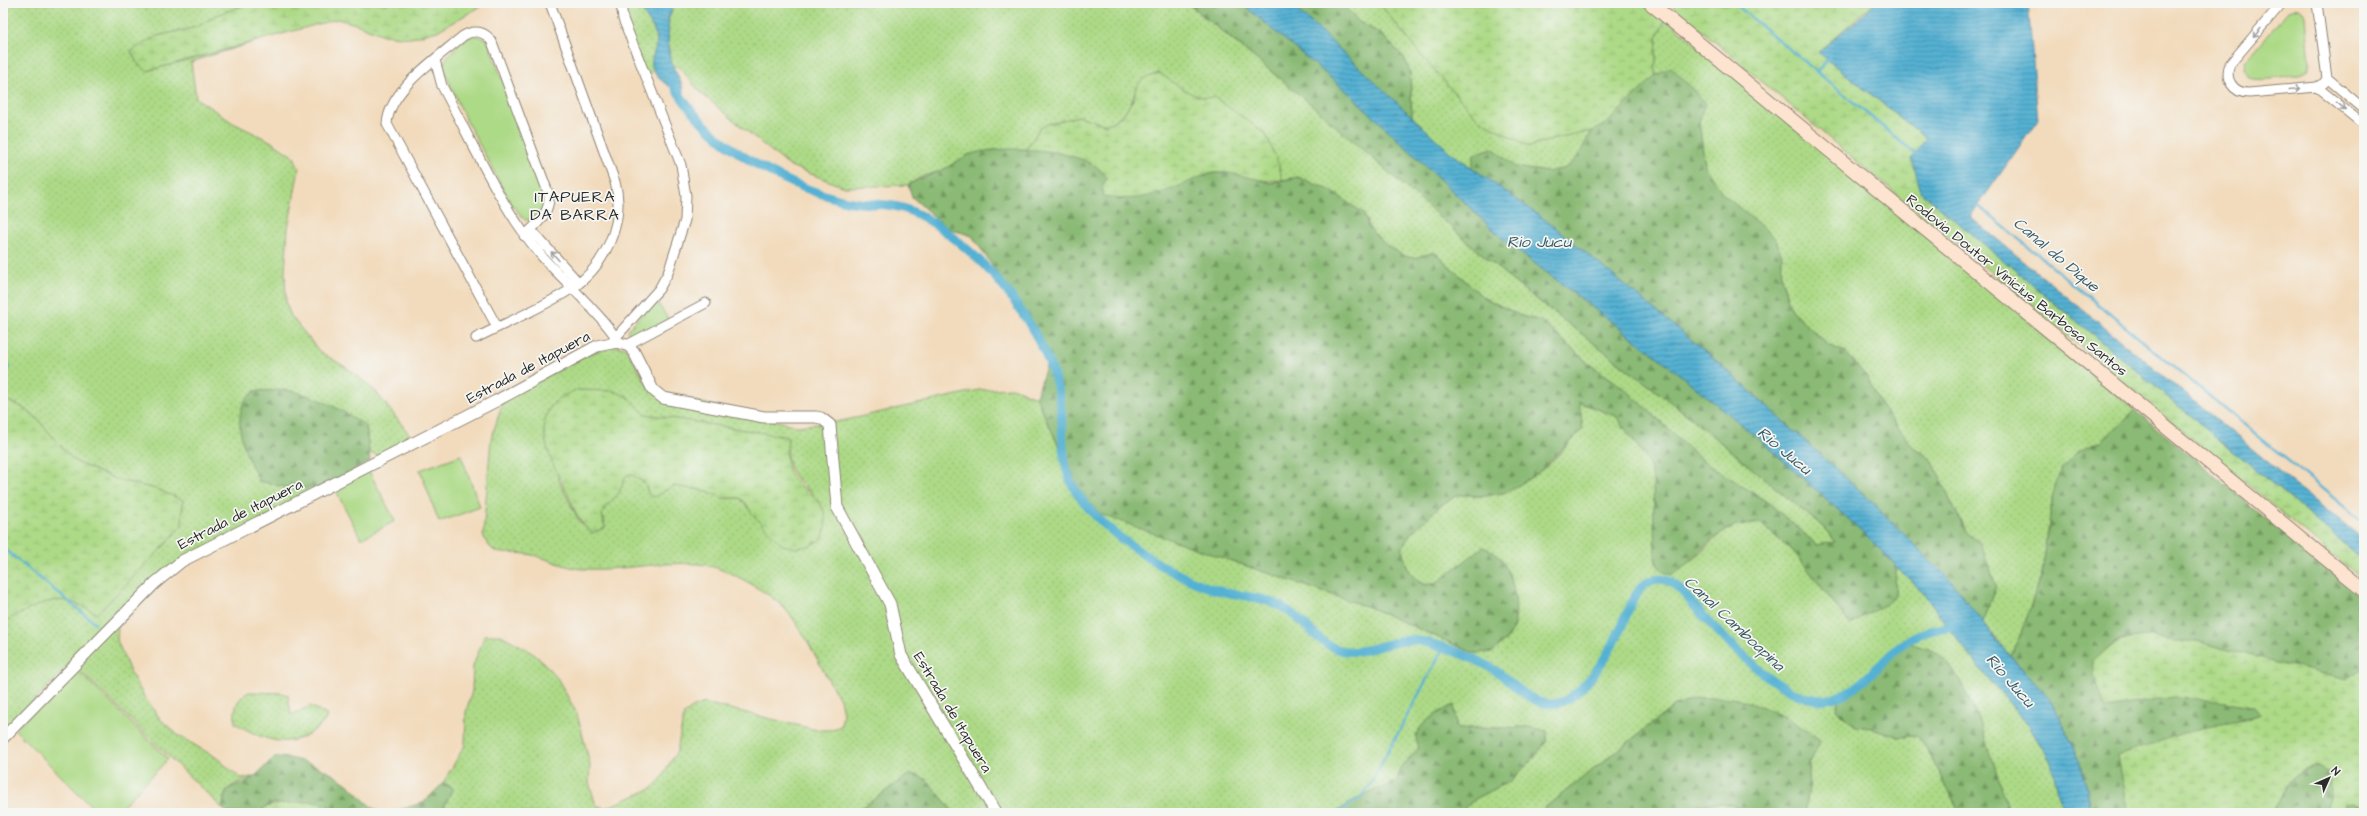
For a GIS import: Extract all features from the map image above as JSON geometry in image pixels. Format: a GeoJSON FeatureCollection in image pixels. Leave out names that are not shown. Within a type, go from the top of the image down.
{"type":"FeatureCollection","features":[{"type":"Feature","properties":{"kind":"main road","name":"Rodovia Doutor Vinícius Barbosa Santos"},"geometry":{"type":"LineString","coordinates":[[1650,3],[2364,590]]}},
{"type":"Feature","properties":{"kind":"street"},"geometry":{"type":"LineString","coordinates":[[476,338],[571,289],[579,283],[595,265],[612,238],[618,220],[619,197],[615,182],[550,3]]}},
{"type":"Feature","properties":{"kind":"street"},"geometry":{"type":"LineString","coordinates":[[620,341],[664,282],[682,233],[686,208],[685,183],[681,165],[623,19],[621,3]]}},
{"type":"Feature","properties":{"kind":"street"},"geometry":{"type":"LineString","coordinates":[[2282,3],[2230,64],[2228,73],[2229,82],[2235,89],[2244,93],[2318,87],[2324,84],[2326,78],[2316,3]]}},
{"type":"Feature","properties":{"kind":"street"},"geometry":{"type":"LineString","coordinates":[[497,327],[387,124],[389,114],[400,92],[463,36],[471,32],[484,34],[492,42],[549,195],[546,211],[528,233]]}},
{"type":"Feature","properties":{"kind":"street"},"geometry":{"type":"LineString","coordinates":[[435,60],[442,86],[528,233],[571,289],[594,311],[620,341]]}},
{"type":"Feature","properties":{"kind":"street"},"geometry":{"type":"LineString","coordinates":[[2326,78],[2364,109]]}},
{"type":"Feature","properties":{"kind":"street"},"geometry":{"type":"LineString","coordinates":[[2318,87],[2364,125]]}},
{"type":"Feature","properties":{"kind":"street"},"geometry":{"type":"LineString","coordinates":[[528,233],[579,283]]}},
{"type":"Feature","properties":{"kind":"street"},"geometry":{"type":"LineString","coordinates":[[620,341],[706,303]]}},
{"type":"Feature","properties":{"kind":"street","name":"Estrada de Itapuera"},"geometry":{"type":"LineString","coordinates":[[3,738],[155,583],[182,561],[496,401],[586,351],[604,344],[620,341],[634,352],[653,390],[663,398],[764,417],[816,417],[821,418],[830,425],[832,437],[834,488],[837,507],[890,604],[900,655],[996,813]]}},
{"type":"Feature","properties":{"kind":"green space"},"geometry":{"type":"Polygon","coordinates":[[[3,3],[251,3],[217,15],[197,27],[157,36],[131,52],[147,71],[257,41],[191,62],[196,98],[233,123],[270,141],[294,157],[299,169],[288,228],[285,271],[286,303],[291,316],[319,351],[350,370],[376,392],[413,439],[380,456],[369,453],[366,426],[270,392],[255,391],[259,481],[297,490],[313,486],[316,490],[213,547],[168,576],[118,627],[117,640],[130,672],[145,698],[161,720],[179,736],[217,758],[240,778],[253,777],[235,784],[227,790],[223,801],[223,809],[72,663],[3,732],[3,622],[28,609],[49,601],[70,601],[97,613],[163,547],[182,525],[183,501],[156,489],[118,480],[78,463],[70,457],[35,416],[18,405],[3,399],[3,3]]]}},
{"type":"Feature","properties":{"kind":"green space"},"geometry":{"type":"Polygon","coordinates":[[[251,3],[487,3],[437,31],[411,38],[383,35],[356,24],[337,19],[147,71],[137,63],[131,51],[157,36],[197,27],[217,15],[251,3]]]}},
{"type":"Feature","properties":{"kind":"green space"},"geometry":{"type":"Polygon","coordinates":[[[611,3],[637,3],[649,21],[654,32],[657,42],[653,60],[655,68],[644,79],[622,20],[611,3]]]}},
{"type":"Feature","properties":{"kind":"green space"},"geometry":{"type":"Polygon","coordinates":[[[669,3],[1187,3],[1306,100],[1514,282],[1681,410],[1828,531],[1836,542],[1817,545],[1770,504],[1702,460],[1624,388],[1589,364],[1541,321],[1521,316],[1483,297],[1434,252],[1421,257],[1413,258],[1406,257],[1392,250],[1384,245],[1373,233],[1367,220],[1298,177],[1282,180],[1279,165],[1230,110],[1214,97],[1200,97],[1185,91],[1159,73],[1136,88],[1132,101],[1126,110],[1106,125],[1078,116],[1040,128],[1026,150],[995,150],[968,155],[943,170],[921,177],[908,185],[844,187],[788,165],[702,94],[679,67],[673,65],[668,38],[668,22],[672,11],[669,3]]]}},
{"type":"Feature","properties":{"kind":"green space"},"geometry":{"type":"Polygon","coordinates":[[[1188,3],[1241,3],[1251,11],[1350,94],[1505,241],[1666,363],[1765,444],[1866,534],[1896,566],[1895,595],[1886,604],[1850,624],[1796,554],[1760,523],[1725,530],[1708,543],[1678,571],[1671,575],[1664,572],[1658,565],[1655,555],[1653,480],[1648,461],[1616,416],[1579,402],[1583,429],[1538,473],[1508,492],[1486,496],[1459,495],[1442,504],[1410,534],[1402,549],[1407,567],[1416,580],[1424,585],[1435,584],[1483,547],[1497,554],[1503,562],[1512,583],[1516,607],[1513,628],[1508,637],[1493,652],[1474,653],[1371,608],[1211,554],[1100,514],[1081,494],[1036,397],[1049,357],[1038,332],[972,236],[947,228],[912,197],[908,185],[944,169],[968,155],[1000,149],[1021,149],[1042,150],[1082,159],[1097,167],[1107,178],[1102,187],[1118,200],[1166,191],[1196,178],[1214,173],[1236,173],[1271,183],[1298,177],[1330,190],[1363,213],[1369,228],[1385,244],[1404,256],[1414,258],[1434,252],[1483,297],[1521,316],[1541,321],[1589,364],[1624,388],[1702,460],[1770,504],[1817,545],[1835,542],[1828,531],[1681,410],[1514,282],[1306,100],[1188,3]]]}},
{"type":"Feature","properties":{"kind":"green space"},"geometry":{"type":"Polygon","coordinates":[[[1287,3],[1341,3],[1359,22],[1381,34],[1404,57],[1410,72],[1412,117],[1305,17],[1287,3]]]}},
{"type":"Feature","properties":{"kind":"green space"},"geometry":{"type":"Polygon","coordinates":[[[1341,3],[1379,3],[1420,54],[1477,118],[1529,147],[1551,140],[1592,131],[1577,158],[1567,168],[1552,173],[1515,167],[1493,148],[1475,154],[1472,168],[1450,152],[1412,117],[1410,72],[1381,34],[1359,22],[1341,3]]]}},
{"type":"Feature","properties":{"kind":"green space"},"geometry":{"type":"Polygon","coordinates":[[[1379,3],[1647,3],[1666,19],[1657,37],[1655,76],[1606,124],[1592,131],[1551,140],[1529,147],[1477,118],[1420,54],[1379,3]]]}},
{"type":"Feature","properties":{"kind":"green space"},"geometry":{"type":"Polygon","coordinates":[[[1669,3],[1874,3],[1818,52],[1926,138],[1921,192],[2364,560],[2364,581],[1842,149],[1669,3]]]}},
{"type":"Feature","properties":{"kind":"green space"},"geometry":{"type":"Polygon","coordinates":[[[2298,8],[2303,11],[2306,16],[2310,64],[2308,70],[2297,75],[2279,78],[2249,78],[2244,69],[2245,62],[2288,11],[2298,8]]]}},
{"type":"Feature","properties":{"kind":"green space"},"geometry":{"type":"Polygon","coordinates":[[[1666,19],[2135,410],[2101,442],[2091,445],[2053,494],[2042,575],[2019,638],[2010,655],[1982,622],[1996,586],[1980,543],[1965,531],[1932,460],[1912,446],[1881,406],[1867,377],[1845,352],[1828,345],[1791,310],[1781,278],[1782,257],[1775,238],[1723,194],[1705,167],[1699,122],[1655,76],[1657,37],[1666,19]]]}},
{"type":"Feature","properties":{"kind":"green space"},"geometry":{"type":"Polygon","coordinates":[[[474,35],[487,39],[546,196],[545,208],[534,220],[525,220],[512,205],[464,116],[443,67],[444,62],[451,53],[465,40],[474,35]]]}},
{"type":"Feature","properties":{"kind":"green space"},"geometry":{"type":"Polygon","coordinates":[[[1671,67],[1705,102],[1699,122],[1705,167],[1723,194],[1775,238],[1782,257],[1781,278],[1791,310],[1828,345],[1845,352],[1867,377],[1881,406],[1912,446],[1932,460],[1965,531],[1980,543],[1996,586],[1982,622],[1952,582],[1866,496],[1713,358],[1551,224],[1472,168],[1474,154],[1493,148],[1515,167],[1547,172],[1566,168],[1577,158],[1592,131],[1606,124],[1655,76],[1671,67]]]}},
{"type":"Feature","properties":{"kind":"green space"},"geometry":{"type":"Polygon","coordinates":[[[1159,73],[1193,94],[1207,98],[1214,97],[1265,133],[1279,165],[1282,180],[1265,181],[1232,174],[1214,173],[1202,176],[1173,189],[1153,195],[1123,199],[1113,198],[1103,196],[1102,187],[1107,178],[1093,165],[1071,156],[1058,153],[1026,150],[1040,128],[1048,124],[1079,116],[1106,125],[1122,116],[1133,100],[1136,88],[1143,79],[1159,73]]]}},
{"type":"Feature","properties":{"kind":"green space"},"geometry":{"type":"Polygon","coordinates":[[[655,299],[669,320],[630,337],[627,331],[655,299]]]}},
{"type":"Feature","properties":{"kind":"green space"},"geometry":{"type":"Polygon","coordinates":[[[615,346],[626,348],[650,390],[797,426],[837,422],[979,390],[1012,388],[1036,397],[1081,494],[1211,554],[1371,608],[1474,653],[1493,652],[1509,637],[1514,622],[1516,608],[1510,578],[1460,564],[1441,580],[1428,584],[1422,583],[1415,579],[1405,563],[1402,551],[1404,542],[1426,517],[1453,498],[1459,495],[1487,496],[1519,483],[1543,469],[1555,459],[1583,429],[1578,402],[1616,416],[1648,461],[1653,480],[1656,564],[1693,560],[1722,532],[1737,526],[1760,523],[1796,554],[1850,624],[1895,595],[1896,566],[1922,592],[1977,665],[2029,726],[2051,762],[2063,813],[2010,813],[1975,712],[1907,642],[1857,687],[1839,696],[1836,710],[1856,726],[1872,728],[1899,737],[1918,736],[1940,773],[1960,813],[1805,813],[1809,787],[1809,765],[1736,699],[1699,698],[1673,707],[1538,813],[1458,813],[1478,797],[1511,781],[1533,759],[1547,740],[1547,731],[1480,727],[1457,729],[1454,705],[1433,716],[1427,721],[1419,734],[1418,749],[1401,768],[1397,782],[1374,791],[1335,813],[954,813],[927,780],[896,784],[855,813],[441,813],[453,788],[443,783],[465,745],[466,712],[472,691],[473,666],[485,635],[501,635],[528,650],[541,660],[558,679],[577,714],[590,764],[589,783],[596,805],[605,808],[651,789],[661,779],[677,751],[684,714],[694,707],[705,703],[817,730],[830,730],[841,726],[843,713],[840,699],[802,632],[784,608],[757,587],[727,572],[707,565],[683,563],[612,569],[583,569],[562,565],[541,557],[527,554],[500,553],[491,548],[487,543],[483,535],[491,439],[504,399],[592,353],[615,346]],[[577,390],[560,398],[558,479],[579,521],[592,533],[605,523],[602,515],[604,509],[619,493],[626,476],[630,474],[645,483],[647,491],[663,492],[673,486],[708,491],[722,498],[740,498],[768,529],[812,493],[794,475],[788,463],[788,437],[645,414],[627,396],[577,390]]]}},
{"type":"Feature","properties":{"kind":"green space"},"geometry":{"type":"Polygon","coordinates":[[[287,390],[318,399],[348,414],[366,426],[370,461],[318,492],[313,486],[297,490],[259,481],[250,463],[243,443],[240,422],[244,402],[255,391],[287,390]]]}},
{"type":"Feature","properties":{"kind":"green space"},"geometry":{"type":"Polygon","coordinates":[[[577,390],[613,391],[627,396],[645,414],[788,437],[788,468],[792,477],[813,496],[824,511],[826,523],[823,538],[810,546],[796,548],[782,545],[752,514],[746,503],[740,498],[722,498],[708,491],[673,486],[654,497],[649,495],[645,483],[630,474],[626,476],[619,493],[604,509],[602,515],[605,528],[592,533],[583,525],[575,511],[548,451],[545,436],[545,422],[549,409],[560,398],[577,390]]]}},
{"type":"Feature","properties":{"kind":"green space"},"geometry":{"type":"Polygon","coordinates":[[[3,399],[18,405],[35,416],[70,457],[78,463],[118,480],[156,489],[183,500],[182,525],[163,547],[97,614],[83,606],[59,600],[39,605],[3,622],[3,399]]]}},
{"type":"Feature","properties":{"kind":"green space"},"geometry":{"type":"Polygon","coordinates":[[[2135,410],[2364,600],[2364,669],[2347,680],[2197,642],[2166,640],[2150,636],[2126,638],[2113,643],[2093,661],[2105,708],[2160,699],[2194,699],[2221,701],[2254,707],[2260,714],[2118,756],[2129,813],[2092,813],[2081,763],[2053,703],[2010,655],[2019,638],[2042,575],[2053,494],[2061,468],[2078,451],[2101,442],[2135,410]]]}},
{"type":"Feature","properties":{"kind":"green space"},"geometry":{"type":"Polygon","coordinates":[[[461,455],[480,507],[439,522],[420,470],[461,455]]]}},
{"type":"Feature","properties":{"kind":"green space"},"geometry":{"type":"Polygon","coordinates":[[[368,469],[395,521],[361,539],[334,487],[368,469]]]}},
{"type":"Feature","properties":{"kind":"green space"},"geometry":{"type":"Polygon","coordinates":[[[2150,636],[2166,640],[2197,642],[2347,680],[2364,669],[2364,808],[2353,803],[2345,804],[2342,813],[2322,813],[2328,805],[2331,789],[2331,778],[2330,773],[2318,766],[2293,778],[2271,813],[2129,813],[2118,756],[2193,730],[2243,720],[2260,714],[2254,707],[2207,700],[2153,700],[2105,708],[2094,674],[2093,661],[2106,649],[2118,642],[2132,638],[2150,636]]]}},
{"type":"Feature","properties":{"kind":"green space"},"geometry":{"type":"Polygon","coordinates":[[[1907,642],[1931,650],[1938,654],[1950,666],[1961,683],[1972,704],[1990,751],[2010,813],[1960,813],[1940,773],[1918,736],[1899,737],[1872,728],[1856,726],[1836,710],[1839,696],[1857,687],[1907,642]]]}},
{"type":"Feature","properties":{"kind":"green space"},"geometry":{"type":"Polygon","coordinates":[[[75,668],[168,759],[116,813],[98,813],[15,730],[75,668]]]}},
{"type":"Feature","properties":{"kind":"green space"},"geometry":{"type":"Polygon","coordinates":[[[249,692],[281,693],[288,695],[291,715],[310,706],[327,715],[322,724],[303,737],[293,740],[274,740],[254,733],[235,723],[237,704],[241,698],[249,692]]]}},
{"type":"Feature","properties":{"kind":"green space"},"geometry":{"type":"Polygon","coordinates":[[[1699,698],[1732,698],[1758,705],[1791,721],[1820,740],[1809,765],[1809,787],[1805,813],[1743,813],[1740,809],[1724,803],[1711,803],[1699,806],[1691,813],[1538,813],[1673,707],[1699,698]]]}},
{"type":"Feature","properties":{"kind":"green space"},"geometry":{"type":"Polygon","coordinates":[[[1454,705],[1457,729],[1528,727],[1547,731],[1547,740],[1533,759],[1511,781],[1478,797],[1458,813],[1335,813],[1359,797],[1396,782],[1401,768],[1418,749],[1416,737],[1423,724],[1433,716],[1454,705]]]}},
{"type":"Feature","properties":{"kind":"green space"},"geometry":{"type":"Polygon","coordinates":[[[275,757],[295,759],[306,762],[326,771],[344,782],[370,805],[383,813],[350,813],[310,801],[297,805],[274,803],[263,808],[260,813],[227,813],[223,809],[226,793],[229,789],[254,777],[275,757]]]}},
{"type":"Feature","properties":{"kind":"green space"},"geometry":{"type":"Polygon","coordinates":[[[2318,766],[2330,773],[2331,778],[2331,789],[2328,804],[2322,813],[2271,813],[2288,784],[2293,779],[2299,774],[2318,766]]]}},
{"type":"Feature","properties":{"kind":"green space"},"geometry":{"type":"Polygon","coordinates":[[[908,775],[917,775],[927,780],[954,813],[855,813],[908,775]]]}},
{"type":"Feature","properties":{"kind":"green space"},"geometry":{"type":"Polygon","coordinates":[[[443,783],[453,788],[441,813],[387,813],[423,803],[443,783]]]}},
{"type":"Feature","properties":{"kind":"green space"},"geometry":{"type":"Polygon","coordinates":[[[310,801],[350,813],[260,813],[269,806],[310,801]]]}},
{"type":"Feature","properties":{"kind":"green space"},"geometry":{"type":"Polygon","coordinates":[[[1728,803],[1741,809],[1743,813],[1691,813],[1701,805],[1728,803]]]}},
{"type":"Feature","properties":{"kind":"green space"},"geometry":{"type":"Polygon","coordinates":[[[2353,803],[2364,808],[2364,813],[2342,813],[2345,804],[2353,803]]]}},
{"type":"Feature","properties":{"kind":"water"},"geometry":{"type":"Polygon","coordinates":[[[637,3],[669,3],[672,11],[668,17],[669,53],[671,62],[683,88],[683,93],[672,88],[657,76],[654,71],[652,59],[657,39],[653,28],[637,3]]]}},
{"type":"Feature","properties":{"kind":"water","name":"Rio Jucu"},"geometry":{"type":"Polygon","coordinates":[[[1241,3],[1287,3],[1305,17],[1450,152],[1551,224],[1713,358],[1866,496],[1952,582],[1997,641],[2053,703],[2081,763],[2092,813],[2063,813],[2051,762],[2029,726],[1977,665],[1922,592],[1866,535],[1765,444],[1666,363],[1505,241],[1350,94],[1241,3]]]}},
{"type":"Feature","properties":{"kind":"water"},"geometry":{"type":"Polygon","coordinates":[[[1874,3],[2028,3],[2038,120],[1970,217],[2364,541],[2364,560],[1921,192],[1912,159],[1926,138],[1818,52],[1863,15],[1874,3]]]}},
{"type":"Feature","properties":{"kind":"waterway"},"geometry":{"type":"LineString","coordinates":[[1569,3],[1576,8]]}},
{"type":"Feature","properties":{"kind":"waterway","name":"Canal do Dique"},"geometry":{"type":"LineString","coordinates":[[1734,3],[1918,156]]}},
{"type":"Feature","properties":{"kind":"waterway"},"geometry":{"type":"LineString","coordinates":[[1816,72],[1830,58]]}},
{"type":"Feature","properties":{"kind":"waterway","name":"Canal Camboapina"},"geometry":{"type":"LineString","coordinates":[[671,80],[685,102],[702,123],[722,141],[744,157],[768,171],[817,193],[855,203],[881,204],[914,212],[951,235],[982,263],[997,280],[1026,318],[1038,339],[1048,360],[1060,401],[1063,448],[1067,471],[1077,493],[1089,508],[1120,538],[1158,564],[1216,590],[1258,598],[1274,603],[1290,612],[1319,638],[1335,648],[1345,651],[1362,651],[1396,642],[1413,640],[1425,642],[1446,648],[1482,663],[1493,669],[1520,691],[1535,700],[1551,704],[1562,702],[1572,696],[1592,677],[1614,642],[1637,592],[1650,581],[1658,579],[1670,582],[1681,590],[1698,610],[1740,653],[1775,682],[1793,693],[1811,699],[1828,699],[1840,696],[1862,682],[1900,646],[1910,639],[1928,631],[1959,623]]}},
{"type":"Feature","properties":{"kind":"waterway","name":"Canal do Dique"},"geometry":{"type":"LineString","coordinates":[[1976,204],[2364,523]]}},
{"type":"Feature","properties":{"kind":"waterway"},"geometry":{"type":"LineString","coordinates":[[3,373],[10,366]]}},
{"type":"Feature","properties":{"kind":"waterway"},"geometry":{"type":"LineString","coordinates":[[3,548],[95,623]]}},
{"type":"Feature","properties":{"kind":"waterway"},"geometry":{"type":"LineString","coordinates":[[1338,813],[1361,797],[1369,787],[1444,647]]}},
{"type":"Feature","properties":{"kind":"district","name":"ITAPUERA DA BARRA"},"geometry":{"type":"Point","coordinates":[575,205]}}]}
